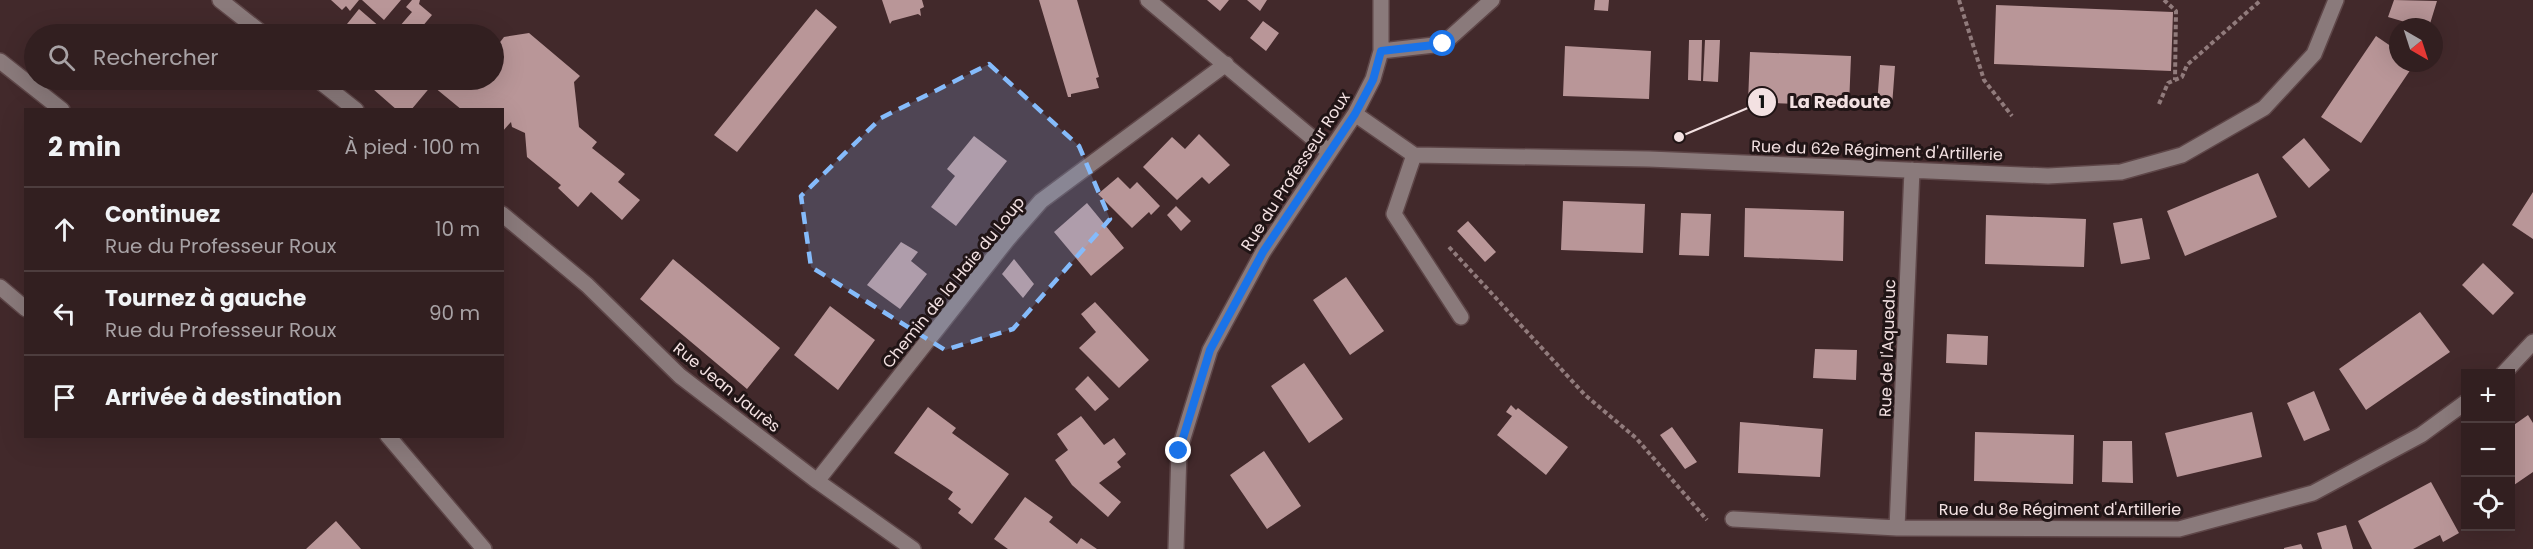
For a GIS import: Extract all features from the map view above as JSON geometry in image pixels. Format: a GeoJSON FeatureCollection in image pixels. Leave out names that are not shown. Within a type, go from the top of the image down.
{"type":"FeatureCollection","features":[{"type":"Feature","properties":{"kind":"street"},"geometry":{"type":"LineString","coordinates":[[220,0],[250,24]]}},
{"type":"Feature","properties":{"kind":"street"},"geometry":{"type":"LineString","coordinates":[[1148,0],[1329,152]]}},
{"type":"Feature","properties":{"kind":"street","name":"Rue du Professeur Roux"},"geometry":{"type":"LineString","coordinates":[[1176,549],[1179,451],[1210,350],[1263,252],[1355,114],[1373,80],[1381,51],[1381,0]]}},
{"type":"Feature","properties":{"kind":"street"},"geometry":{"type":"LineString","coordinates":[[1381,51],[1443,44],[1492,0]]}},
{"type":"Feature","properties":{"kind":"street","name":"Rue du 62e Régiment d'Artillerie"},"geometry":{"type":"LineString","coordinates":[[1414,155],[1649,159],[2048,176],[2121,172],[2182,155],[2264,108],[2314,54],[2336,0]]}},
{"type":"Feature","properties":{"kind":"street"},"geometry":{"type":"LineString","coordinates":[[0,61],[24,80]]}},
{"type":"Feature","properties":{"kind":"street","name":"Chemin de la Haie du Loup"},"geometry":{"type":"LineString","coordinates":[[817,481],[1007,240],[1041,201],[1226,64]]}},
{"type":"Feature","properties":{"kind":"street"},"geometry":{"type":"LineString","coordinates":[[37,90],[59,108]]}},
{"type":"Feature","properties":{"kind":"street"},"geometry":{"type":"LineString","coordinates":[[331,90],[353,108]]}},
{"type":"Feature","properties":{"kind":"street"},"geometry":{"type":"LineString","coordinates":[[1355,114],[1414,155],[1394,214],[1461,317]]}},
{"type":"Feature","properties":{"kind":"street","name":"Rue de l'Aqueduc"},"geometry":{"type":"LineString","coordinates":[[1897,528],[1912,170]]}},
{"type":"Feature","properties":{"kind":"street","name":"Rue Jean Jaurès"},"geometry":{"type":"LineString","coordinates":[[504,216],[587,285],[680,376],[817,481],[913,549]]}},
{"type":"Feature","properties":{"kind":"street"},"geometry":{"type":"LineString","coordinates":[[0,287],[24,307]]}},
{"type":"Feature","properties":{"kind":"street"},"geometry":{"type":"LineString","coordinates":[[2508,369],[2533,342]]}},
{"type":"Feature","properties":{"kind":"street","name":"Rue du 8e Régiment d'Artillerie"},"geometry":{"type":"LineString","coordinates":[[1733,519],[1897,528],[2179,529],[2313,493],[2421,435],[2461,406]]}},
{"type":"Feature","properties":{"kind":"street"},"geometry":{"type":"LineString","coordinates":[[390,438],[484,549]]}},
{"type":"Feature","properties":{"kind":"path"},"geometry":{"type":"LineString","coordinates":[[1959,0],[1984,80],[2012,116]]}},
{"type":"Feature","properties":{"kind":"path"},"geometry":{"type":"LineString","coordinates":[[2164,0],[2176,11],[2175,80]]}},
{"type":"Feature","properties":{"kind":"path"},"geometry":{"type":"LineString","coordinates":[[2159,104],[2168,83],[2182,77],[2187,65],[2261,0]]}},
{"type":"Feature","properties":{"kind":"path"},"geometry":{"type":"LineString","coordinates":[[1447,245],[1585,395],[1636,438],[1709,523]]}},
{"type":"Feature","properties":{"kind":"highlighted area"},"geometry":{"type":"Polygon","coordinates":[[[989,64],[1079,146],[1110,219],[1013,329],[945,350],[811,267],[801,196],[881,118],[989,64]]]}},
{"type":"Feature","properties":{"kind":"building"},"geometry":{"type":"Polygon","coordinates":[[[331,0],[359,0],[350,11],[346,6],[342,10],[331,0]]]}},
{"type":"Feature","properties":{"kind":"building"},"geometry":{"type":"Polygon","coordinates":[[[362,0],[401,0],[384,20],[362,0]]]}},
{"type":"Feature","properties":{"kind":"building"},"geometry":{"type":"Polygon","coordinates":[[[412,0],[420,0],[419,4],[432,15],[424,24],[402,24],[412,12],[406,7],[412,0]]]}},
{"type":"Feature","properties":{"kind":"building"},"geometry":{"type":"Polygon","coordinates":[[[882,0],[922,0],[924,7],[920,9],[921,16],[918,14],[892,21],[890,24],[882,0]]]}},
{"type":"Feature","properties":{"kind":"building"},"geometry":{"type":"Polygon","coordinates":[[[1039,0],[1077,0],[1099,77],[1096,78],[1099,88],[1071,94],[1071,97],[1068,97],[1039,0]]]}},
{"type":"Feature","properties":{"kind":"building"},"geometry":{"type":"Polygon","coordinates":[[[1207,0],[1229,0],[1220,11],[1207,0]]]}},
{"type":"Feature","properties":{"kind":"building"},"geometry":{"type":"Polygon","coordinates":[[[1247,0],[1267,0],[1260,11],[1247,0]]]}},
{"type":"Feature","properties":{"kind":"building"},"geometry":{"type":"Polygon","coordinates":[[[1595,0],[1609,0],[1608,11],[1594,10],[1595,0]]]}},
{"type":"Feature","properties":{"kind":"building"},"geometry":{"type":"Polygon","coordinates":[[[2394,0],[2437,1],[2432,18],[2388,17],[2394,0]]]}},
{"type":"Feature","properties":{"kind":"building"},"geometry":{"type":"Polygon","coordinates":[[[1996,5],[2173,12],[2171,71],[1994,64],[1996,5]]]}},
{"type":"Feature","properties":{"kind":"building"},"geometry":{"type":"Polygon","coordinates":[[[359,9],[376,24],[347,24],[359,9]]]}},
{"type":"Feature","properties":{"kind":"building"},"geometry":{"type":"Polygon","coordinates":[[[816,9],[837,27],[737,152],[714,135],[816,9]]]}},
{"type":"Feature","properties":{"kind":"building"},"geometry":{"type":"Polygon","coordinates":[[[1263,21],[1279,33],[1266,51],[1250,38],[1263,21]]]}},
{"type":"Feature","properties":{"kind":"building"},"geometry":{"type":"Polygon","coordinates":[[[529,33],[580,76],[574,82],[579,127],[597,142],[592,148],[625,174],[618,182],[640,200],[622,220],[591,192],[578,207],[558,188],[561,185],[527,157],[525,133],[512,127],[511,122],[504,130],[504,108],[460,108],[438,90],[504,90],[504,37],[529,33]]]}},
{"type":"Feature","properties":{"kind":"building"},"geometry":{"type":"Polygon","coordinates":[[[2376,36],[2389,45],[2389,72],[2409,72],[2361,143],[2321,117],[2376,36]]]}},
{"type":"Feature","properties":{"kind":"building"},"geometry":{"type":"Polygon","coordinates":[[[1689,40],[1702,40],[1701,81],[1688,80],[1689,40]]]}},
{"type":"Feature","properties":{"kind":"building"},"geometry":{"type":"Polygon","coordinates":[[[1705,40],[1720,40],[1718,82],[1703,81],[1705,40]]]}},
{"type":"Feature","properties":{"kind":"building"},"geometry":{"type":"Polygon","coordinates":[[[1565,46],[1651,51],[1649,99],[1563,96],[1565,46]]]}},
{"type":"Feature","properties":{"kind":"building"},"geometry":{"type":"Polygon","coordinates":[[[1750,52],[1851,56],[1849,106],[1748,102],[1750,52]]]}},
{"type":"Feature","properties":{"kind":"building"},"geometry":{"type":"Polygon","coordinates":[[[1880,65],[1895,66],[1892,106],[1877,105],[1880,65]]]}},
{"type":"Feature","properties":{"kind":"building"},"geometry":{"type":"Polygon","coordinates":[[[374,90],[428,90],[413,108],[395,108],[374,90]]]}},
{"type":"Feature","properties":{"kind":"building"},"geometry":{"type":"Polygon","coordinates":[[[1199,134],[1230,165],[1209,184],[1202,177],[1177,200],[1143,167],[1172,137],[1185,149],[1199,134]]]}},
{"type":"Feature","properties":{"kind":"building"},"geometry":{"type":"Polygon","coordinates":[[[974,136],[1007,161],[956,226],[931,207],[955,176],[947,169],[974,136]]]}},
{"type":"Feature","properties":{"kind":"building"},"geometry":{"type":"Polygon","coordinates":[[[2304,138],[2330,170],[2309,188],[2282,157],[2304,138]]]}},
{"type":"Feature","properties":{"kind":"building"},"geometry":{"type":"Polygon","coordinates":[[[2258,173],[2277,217],[2185,256],[2167,211],[2258,173]]]}},
{"type":"Feature","properties":{"kind":"building"},"geometry":{"type":"Polygon","coordinates":[[[1118,177],[1130,189],[1137,182],[1160,206],[1151,215],[1149,212],[1132,228],[1098,194],[1118,177]]]}},
{"type":"Feature","properties":{"kind":"building"},"geometry":{"type":"Polygon","coordinates":[[[2533,192],[2533,239],[2512,225],[2533,192]]]}},
{"type":"Feature","properties":{"kind":"building"},"geometry":{"type":"Polygon","coordinates":[[[1563,201],[1645,204],[1643,253],[1561,250],[1563,201]]]}},
{"type":"Feature","properties":{"kind":"building"},"geometry":{"type":"Polygon","coordinates":[[[1087,203],[1124,248],[1091,276],[1054,232],[1087,203]]]}},
{"type":"Feature","properties":{"kind":"building"},"geometry":{"type":"Polygon","coordinates":[[[1176,206],[1191,221],[1181,231],[1167,215],[1176,206]]]}},
{"type":"Feature","properties":{"kind":"building"},"geometry":{"type":"Polygon","coordinates":[[[1745,208],[1844,211],[1843,261],[1744,257],[1745,208]]]}},
{"type":"Feature","properties":{"kind":"building"},"geometry":{"type":"Polygon","coordinates":[[[1681,213],[1711,214],[1709,256],[1679,255],[1681,213]]]}},
{"type":"Feature","properties":{"kind":"building"},"geometry":{"type":"Polygon","coordinates":[[[1986,215],[2086,219],[2084,267],[1985,264],[1986,215]]]}},
{"type":"Feature","properties":{"kind":"building"},"geometry":{"type":"Polygon","coordinates":[[[2142,218],[2150,259],[2121,264],[2113,223],[2142,218]]]}},
{"type":"Feature","properties":{"kind":"building"},"geometry":{"type":"Polygon","coordinates":[[[1468,221],[1496,252],[1485,262],[1457,231],[1468,221]]]}},
{"type":"Feature","properties":{"kind":"building"},"geometry":{"type":"Polygon","coordinates":[[[901,242],[918,252],[911,261],[927,274],[900,309],[867,285],[901,242]]]}},
{"type":"Feature","properties":{"kind":"building"},"geometry":{"type":"Polygon","coordinates":[[[673,259],[780,348],[747,389],[640,299],[673,259]]]}},
{"type":"Feature","properties":{"kind":"building"},"geometry":{"type":"Polygon","coordinates":[[[1014,259],[1034,284],[1023,298],[1002,274],[1014,259]]]}},
{"type":"Feature","properties":{"kind":"building"},"geometry":{"type":"Polygon","coordinates":[[[2483,263],[2514,293],[2493,315],[2462,285],[2483,263]]]}},
{"type":"Feature","properties":{"kind":"building"},"geometry":{"type":"Polygon","coordinates":[[[1346,277],[1384,331],[1350,355],[1313,300],[1346,277]]]}},
{"type":"Feature","properties":{"kind":"building"},"geometry":{"type":"Polygon","coordinates":[[[1095,302],[1149,360],[1119,388],[1079,348],[1096,332],[1081,314],[1095,302]]]}},
{"type":"Feature","properties":{"kind":"building"},"geometry":{"type":"Polygon","coordinates":[[[830,306],[875,340],[838,390],[794,355],[830,306]]]}},
{"type":"Feature","properties":{"kind":"building"},"geometry":{"type":"Polygon","coordinates":[[[2420,312],[2450,352],[2366,410],[2339,369],[2420,312]]]}},
{"type":"Feature","properties":{"kind":"building"},"geometry":{"type":"Polygon","coordinates":[[[1947,334],[1988,336],[1987,365],[1946,363],[1947,334]]]}},
{"type":"Feature","properties":{"kind":"building"},"geometry":{"type":"Polygon","coordinates":[[[1815,349],[1857,350],[1856,380],[1813,378],[1815,349]]]}},
{"type":"Feature","properties":{"kind":"building"},"geometry":{"type":"Polygon","coordinates":[[[1304,363],[1343,419],[1309,443],[1271,386],[1304,363]]]}},
{"type":"Feature","properties":{"kind":"building"},"geometry":{"type":"Polygon","coordinates":[[[1088,376],[1109,399],[1095,411],[1075,389],[1088,376]]]}},
{"type":"Feature","properties":{"kind":"building"},"geometry":{"type":"Polygon","coordinates":[[[2314,391],[2330,430],[2304,441],[2287,403],[2314,391]]]}},
{"type":"Feature","properties":{"kind":"building"},"geometry":{"type":"Polygon","coordinates":[[[1511,405],[1568,447],[1546,475],[1497,435],[1512,416],[1506,412],[1511,405]]]}},
{"type":"Feature","properties":{"kind":"building"},"geometry":{"type":"Polygon","coordinates":[[[928,407],[956,428],[952,433],[1009,474],[972,524],[958,513],[961,509],[948,499],[953,492],[894,453],[928,407]]]}},
{"type":"Feature","properties":{"kind":"building"},"geometry":{"type":"Polygon","coordinates":[[[2252,412],[2262,457],[2177,477],[2165,433],[2252,412]]]}},
{"type":"Feature","properties":{"kind":"building"},"geometry":{"type":"Polygon","coordinates":[[[2528,415],[2533,423],[2533,472],[2515,484],[2515,477],[2515,424],[2528,415]]]}},
{"type":"Feature","properties":{"kind":"building"},"geometry":{"type":"Polygon","coordinates":[[[1081,416],[1104,445],[1114,438],[1126,454],[1117,462],[1121,467],[1099,483],[1121,502],[1108,517],[1072,485],[1055,460],[1068,450],[1057,434],[1081,416]]]}},
{"type":"Feature","properties":{"kind":"building"},"geometry":{"type":"Polygon","coordinates":[[[1740,422],[1823,429],[1820,477],[1738,473],[1740,422]]]}},
{"type":"Feature","properties":{"kind":"building"},"geometry":{"type":"Polygon","coordinates":[[[1672,427],[1697,462],[1685,469],[1660,435],[1672,427]]]}},
{"type":"Feature","properties":{"kind":"building"},"geometry":{"type":"Polygon","coordinates":[[[1975,432],[2074,435],[2073,484],[1974,481],[1975,432]]]}},
{"type":"Feature","properties":{"kind":"building"},"geometry":{"type":"Polygon","coordinates":[[[2103,441],[2132,441],[2133,483],[2102,482],[2103,441]]]}},
{"type":"Feature","properties":{"kind":"building"},"geometry":{"type":"Polygon","coordinates":[[[1264,451],[1301,506],[1267,529],[1230,475],[1264,451]]]}},
{"type":"Feature","properties":{"kind":"building"},"geometry":{"type":"Polygon","coordinates":[[[2431,482],[2459,533],[2443,542],[2440,535],[2413,549],[2372,549],[2358,521],[2431,482]]]}},
{"type":"Feature","properties":{"kind":"building"},"geometry":{"type":"Polygon","coordinates":[[[1025,497],[1053,517],[1049,522],[1077,544],[1081,538],[1097,549],[1008,549],[994,539],[1025,497]]]}},
{"type":"Feature","properties":{"kind":"building"},"geometry":{"type":"Polygon","coordinates":[[[336,521],[361,549],[306,549],[336,521]]]}},
{"type":"Feature","properties":{"kind":"building"},"geometry":{"type":"Polygon","coordinates":[[[2346,525],[2353,549],[2322,549],[2317,533],[2346,525]]]}},
{"type":"Feature","properties":{"kind":"building"},"geometry":{"type":"Polygon","coordinates":[[[2301,544],[2303,549],[2284,549],[2284,548],[2301,544]]]}},
{"type":"Feature","properties":{"kind":"place","name":"La Redoute"},"geometry":{"type":"Point","coordinates":[1679,137]}},
{"type":"Feature","properties":{"kind":"route"},"geometry":{"type":"LineString","coordinates":[[1179,451],[1210,350],[1263,252],[1355,114],[1373,80],[1381,51],[1443,44]]}}]}
